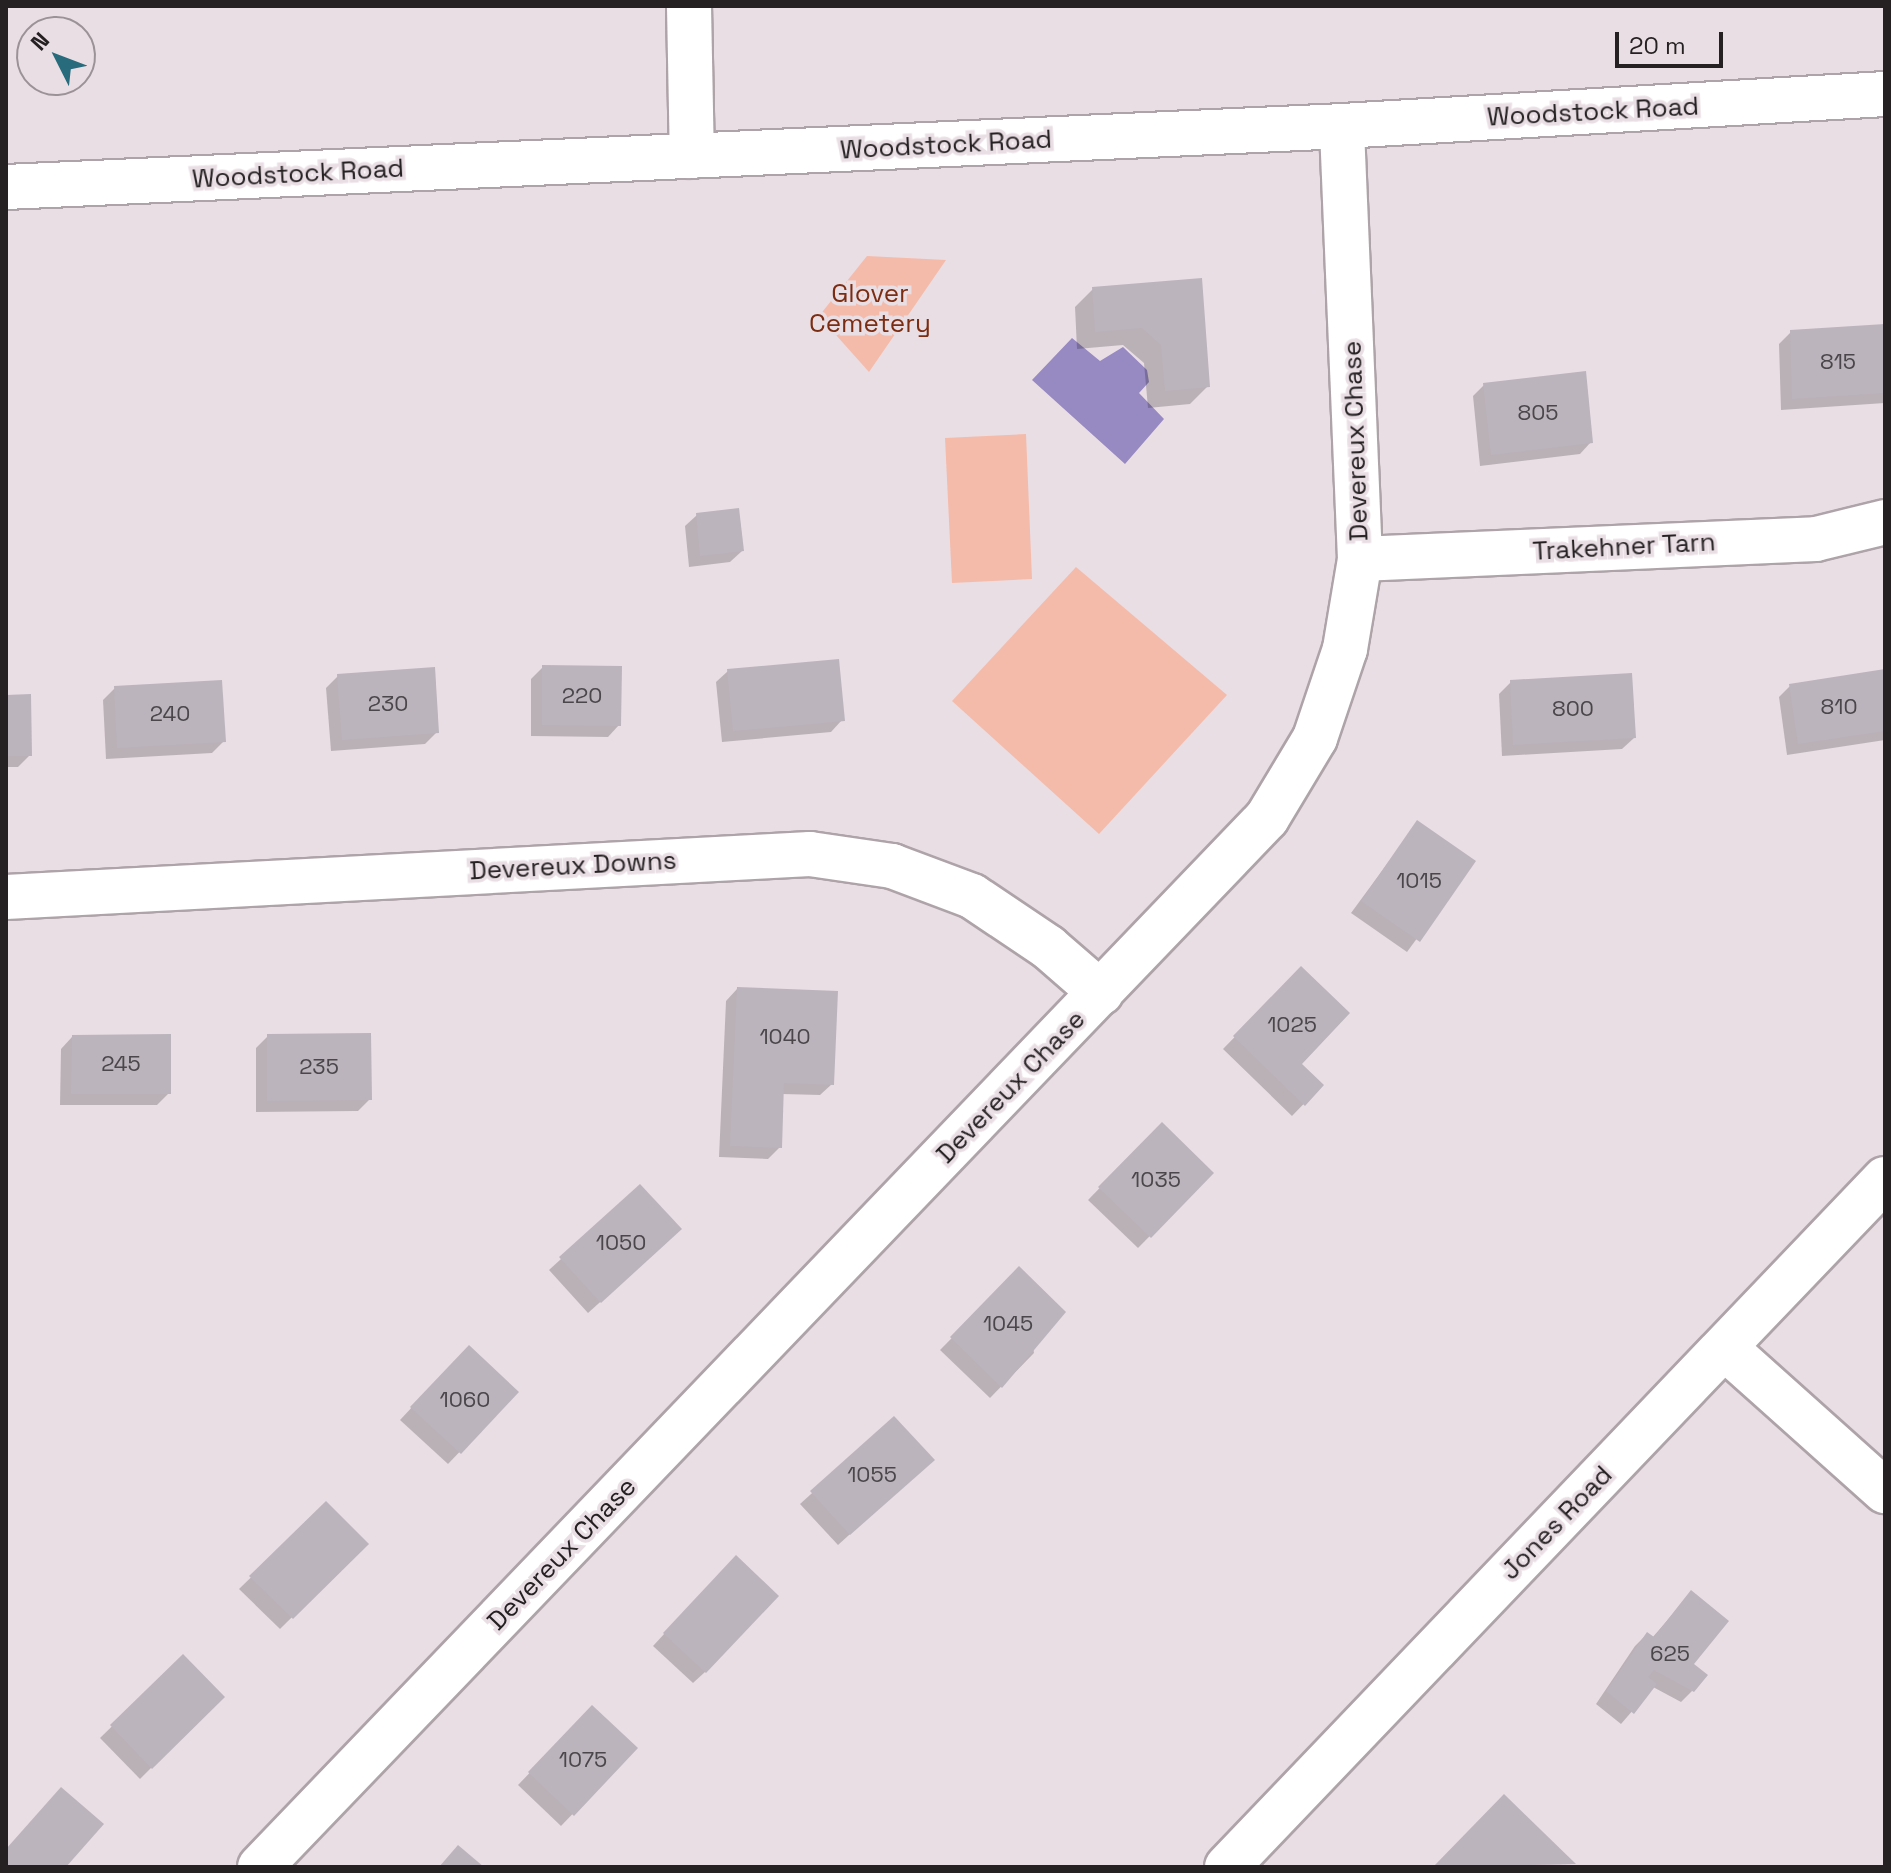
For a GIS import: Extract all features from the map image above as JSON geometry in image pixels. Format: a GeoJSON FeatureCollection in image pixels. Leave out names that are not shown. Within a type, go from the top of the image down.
{"type":"FeatureCollection","features":[{"type":"Feature","properties":{"kind":"street"},"geometry":{"type":"LineString","coordinates":[[689,6],[692,156]]}},
{"type":"Feature","properties":{"kind":"street","name":"Woodstock Road"},"geometry":{"type":"LineString","coordinates":[[6,187],[1342,126],[1885,94]]}},
{"type":"Feature","properties":{"kind":"street","name":"Devereux Chase"},"geometry":{"type":"LineString","coordinates":[[260,1867],[1267,818],[1315,738],[1345,649],[1360,559],[1342,126]]}},
{"type":"Feature","properties":{"kind":"street","name":"Trakehner Tarn"},"geometry":{"type":"LineString","coordinates":[[1360,559],[1816,539],[1885,522]]}},
{"type":"Feature","properties":{"kind":"street","name":"Devereux Downs"},"geometry":{"type":"LineString","coordinates":[[6,897],[810,854],[892,866],[972,896],[1101,993]]}},
{"type":"Feature","properties":{"kind":"street","name":"Jones Road"},"geometry":{"type":"LineString","coordinates":[[1227,1867],[1885,1179]]}},
{"type":"Feature","properties":{"kind":"street"},"geometry":{"type":"LineString","coordinates":[[1725,1348],[1885,1491]]}},
{"type":"Feature","properties":{"kind":"green space","name":"Glover Cemetery"},"geometry":{"type":"Polygon","coordinates":[[[867,256],[946,260],[869,372],[819,316],[867,256]]]}},
{"type":"Feature","properties":{"kind":"green space"},"geometry":{"type":"Polygon","coordinates":[[[1026,434],[1032,579],[952,583],[945,438],[1026,434]]]}},
{"type":"Feature","properties":{"kind":"green space"},"geometry":{"type":"Polygon","coordinates":[[[1076,567],[1227,695],[1099,834],[952,701],[1076,567]]]}},
{"type":"Feature","properties":{"kind":"shaded area"},"geometry":{"type":"Polygon","coordinates":[[[1072,338],[1100,361],[1123,347],[1147,370],[1149,382],[1139,393],[1164,419],[1125,464],[1032,380],[1072,338]]]}},
{"type":"Feature","properties":{"kind":"building"},"geometry":{"type":"Polygon","coordinates":[[[1202,278],[1210,387],[1165,391],[1161,345],[1142,328],[1095,332],[1092,287],[1202,278]]]}},
{"type":"Feature","properties":{"kind":"building"},"geometry":{"type":"Polygon","coordinates":[[[1885,324],[1885,393],[1792,399],[1790,330],[1885,324]]]}},
{"type":"Feature","properties":{"kind":"building"},"geometry":{"type":"Polygon","coordinates":[[[1586,371],[1593,443],[1491,455],[1483,383],[1586,371]]]}},
{"type":"Feature","properties":{"kind":"building"},"geometry":{"type":"Polygon","coordinates":[[[739,508],[744,551],[700,556],[696,513],[739,508]]]}},
{"type":"Feature","properties":{"kind":"building"},"geometry":{"type":"Polygon","coordinates":[[[839,659],[845,721],[733,731],[727,669],[839,659]]]}},
{"type":"Feature","properties":{"kind":"building"},"geometry":{"type":"Polygon","coordinates":[[[542,665],[622,666],[621,726],[542,725],[542,665]]]}},
{"type":"Feature","properties":{"kind":"building"},"geometry":{"type":"Polygon","coordinates":[[[435,667],[439,733],[342,740],[337,674],[435,667]]]}},
{"type":"Feature","properties":{"kind":"building"},"geometry":{"type":"Polygon","coordinates":[[[1885,669],[1885,731],[1798,744],[1789,684],[1885,669]]]}},
{"type":"Feature","properties":{"kind":"building"},"geometry":{"type":"Polygon","coordinates":[[[1632,673],[1636,738],[1513,745],[1510,680],[1632,673]]]}},
{"type":"Feature","properties":{"kind":"building"},"geometry":{"type":"Polygon","coordinates":[[[222,680],[226,742],[117,748],[114,686],[222,680]]]}},
{"type":"Feature","properties":{"kind":"building"},"geometry":{"type":"Polygon","coordinates":[[[31,694],[32,756],[6,756],[6,695],[31,694]]]}},
{"type":"Feature","properties":{"kind":"building"},"geometry":{"type":"Polygon","coordinates":[[[1417,820],[1476,861],[1420,942],[1361,901],[1417,820]]]}},
{"type":"Feature","properties":{"kind":"building"},"geometry":{"type":"Polygon","coordinates":[[[1301,966],[1350,1013],[1302,1064],[1324,1085],[1305,1106],[1233,1036],[1301,966]]]}},
{"type":"Feature","properties":{"kind":"building"},"geometry":{"type":"Polygon","coordinates":[[[737,987],[838,991],[834,1085],[784,1083],[782,1148],[730,1146],[737,987]]]}},
{"type":"Feature","properties":{"kind":"building"},"geometry":{"type":"Polygon","coordinates":[[[371,1033],[372,1100],[267,1101],[267,1034],[371,1033]]]}},
{"type":"Feature","properties":{"kind":"building"},"geometry":{"type":"Polygon","coordinates":[[[171,1034],[171,1094],[71,1094],[72,1035],[171,1034]]]}},
{"type":"Feature","properties":{"kind":"building"},"geometry":{"type":"Polygon","coordinates":[[[1162,1122],[1214,1173],[1151,1238],[1098,1187],[1162,1122]]]}},
{"type":"Feature","properties":{"kind":"building"},"geometry":{"type":"Polygon","coordinates":[[[640,1184],[682,1229],[601,1303],[559,1257],[640,1184]]]}},
{"type":"Feature","properties":{"kind":"building"},"geometry":{"type":"Polygon","coordinates":[[[1019,1266],[1066,1312],[1002,1388],[950,1337],[1019,1266]]]}},
{"type":"Feature","properties":{"kind":"building"},"geometry":{"type":"Polygon","coordinates":[[[469,1345],[519,1392],[461,1454],[410,1407],[469,1345]]]}},
{"type":"Feature","properties":{"kind":"building"},"geometry":{"type":"Polygon","coordinates":[[[894,1416],[935,1460],[850,1535],[810,1491],[894,1416]]]}},
{"type":"Feature","properties":{"kind":"building"},"geometry":{"type":"Polygon","coordinates":[[[326,1501],[369,1544],[293,1619],[249,1576],[326,1501]]]}},
{"type":"Feature","properties":{"kind":"building"},"geometry":{"type":"Polygon","coordinates":[[[736,1555],[779,1596],[706,1673],[663,1633],[736,1555]]]}},
{"type":"Feature","properties":{"kind":"building"},"geometry":{"type":"Polygon","coordinates":[[[1691,1590],[1729,1621],[1694,1664],[1708,1675],[1694,1692],[1654,1670],[1648,1677],[1657,1684],[1634,1714],[1606,1691],[1647,1632],[1654,1637],[1691,1590]]]}},
{"type":"Feature","properties":{"kind":"building"},"geometry":{"type":"Polygon","coordinates":[[[183,1654],[225,1697],[152,1769],[110,1725],[183,1654]]]}},
{"type":"Feature","properties":{"kind":"building"},"geometry":{"type":"Polygon","coordinates":[[[592,1705],[638,1748],[574,1816],[528,1772],[592,1705]]]}},
{"type":"Feature","properties":{"kind":"building"},"geometry":{"type":"Polygon","coordinates":[[[61,1787],[104,1824],[66,1867],[6,1867],[6,1849],[61,1787]]]}},
{"type":"Feature","properties":{"kind":"building"},"geometry":{"type":"Polygon","coordinates":[[[1504,1794],[1576,1864],[1433,1867],[1504,1794]]]}},
{"type":"Feature","properties":{"kind":"building"},"geometry":{"type":"Polygon","coordinates":[[[458,1845],[484,1867],[439,1867],[458,1845]]]}}]}
